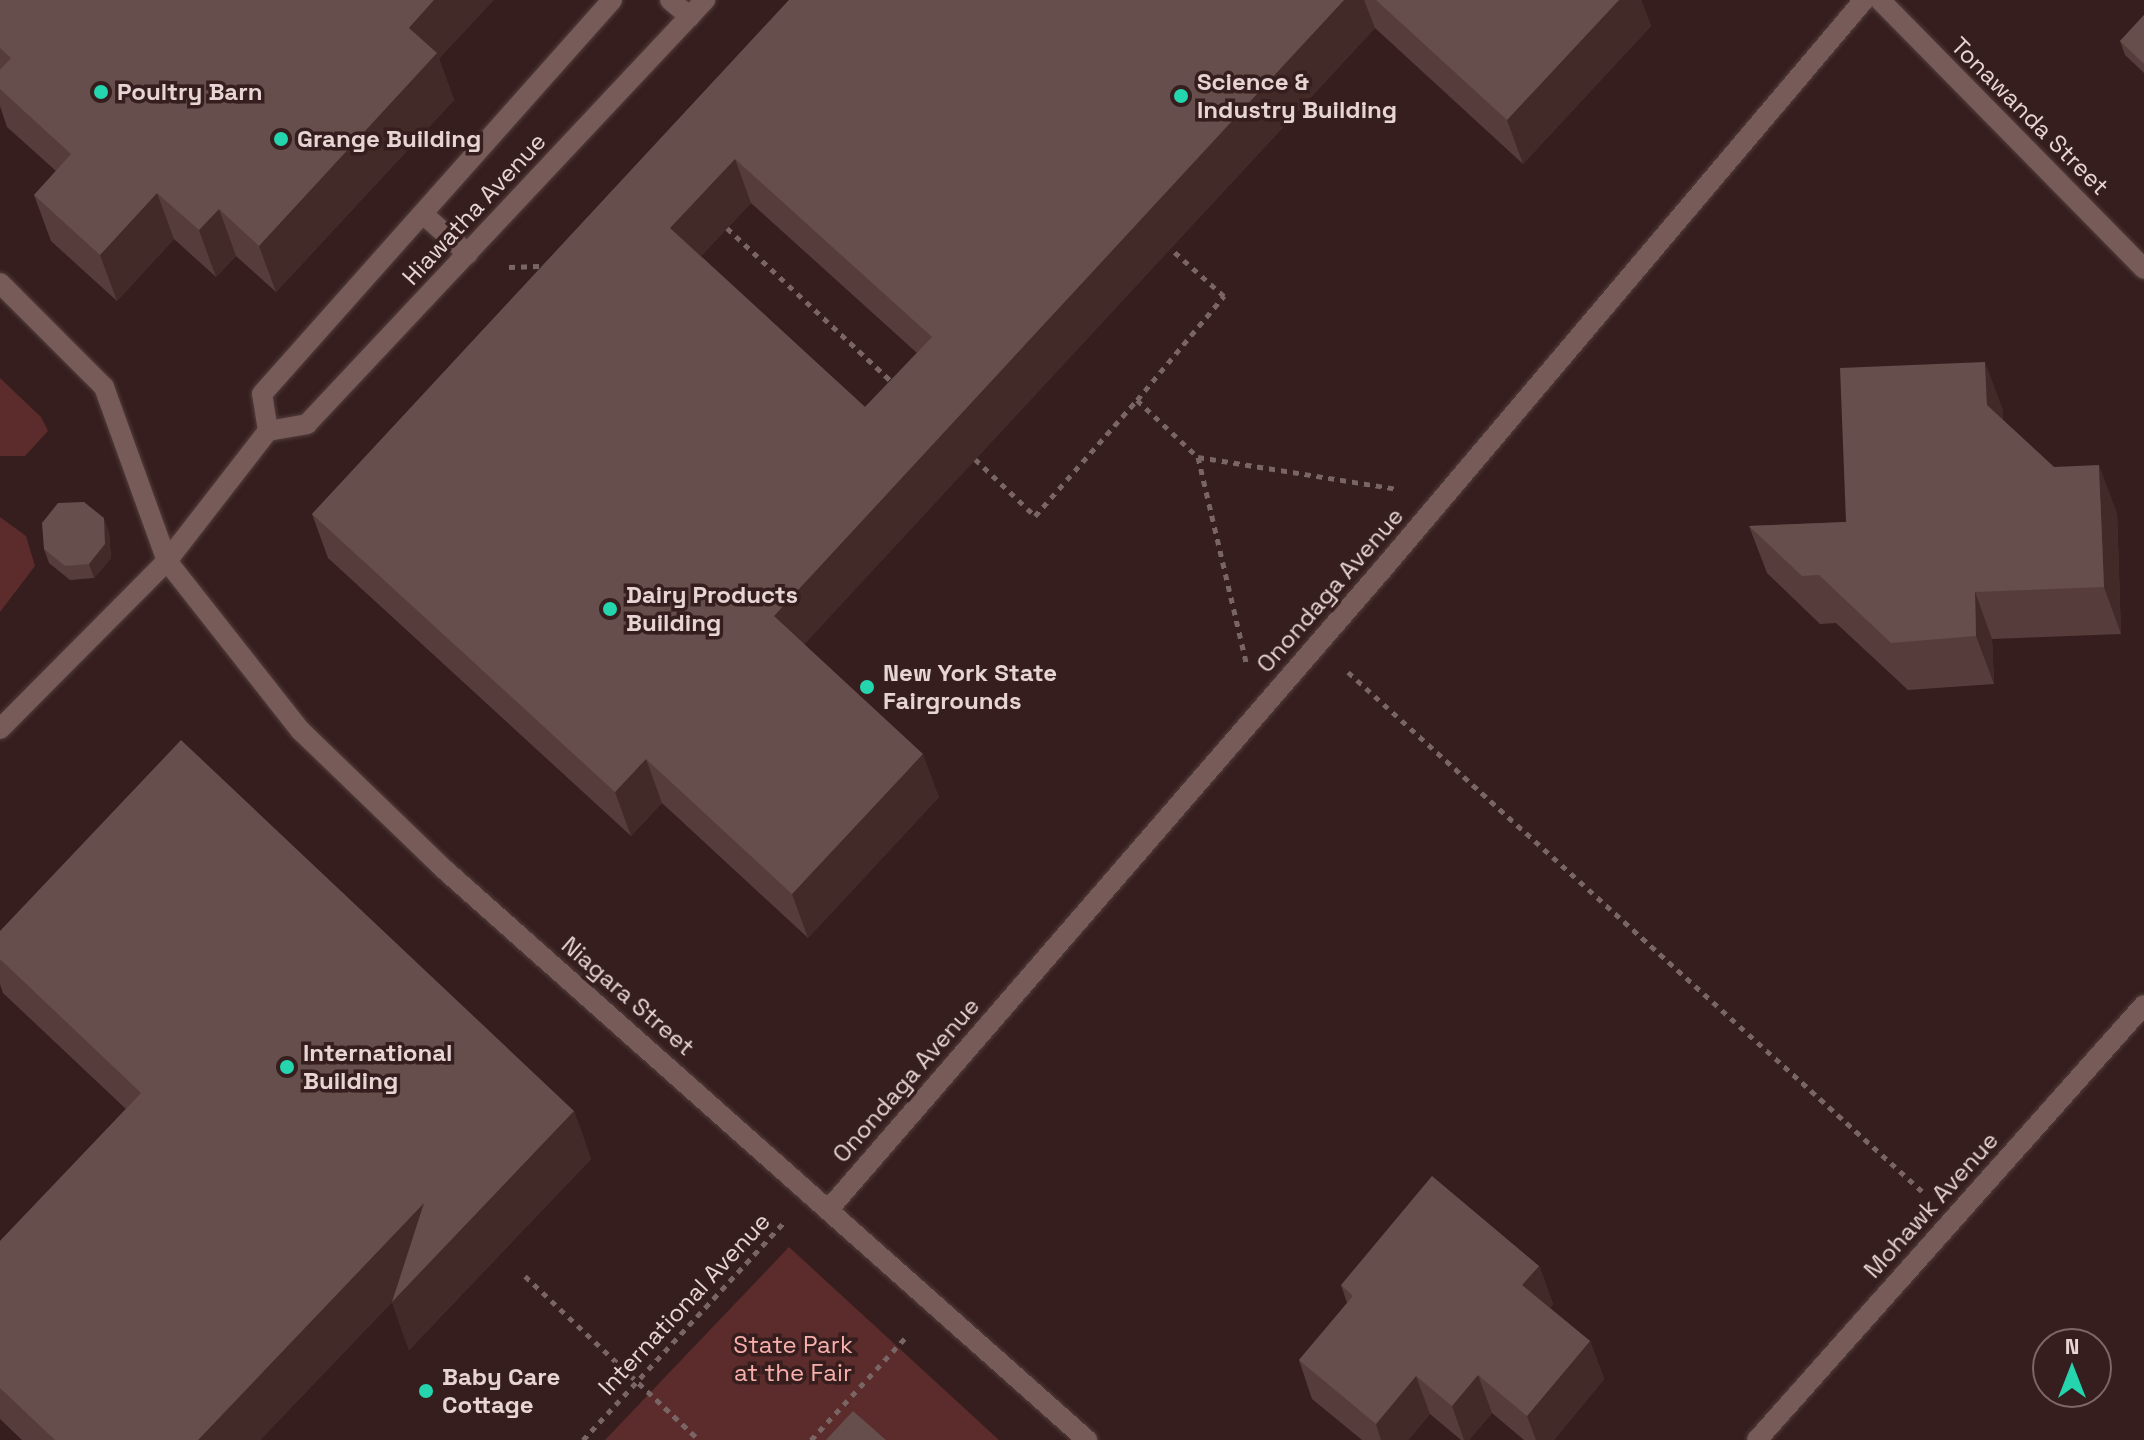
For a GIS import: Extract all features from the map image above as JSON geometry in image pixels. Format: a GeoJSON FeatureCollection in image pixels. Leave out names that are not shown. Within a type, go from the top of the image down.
{"type":"FeatureCollection","features":[{"type":"Feature","properties":{"kind":"lane","name":"Hiawatha Avenue"},"geometry":{"type":"LineString","coordinates":[[612,0],[262,394],[268,431],[307,424],[705,0]]}},
{"type":"Feature","properties":{"kind":"lane"},"geometry":{"type":"LineString","coordinates":[[670,0],[690,17]]}},
{"type":"Feature","properties":{"kind":"lane","name":"Onondaga Avenue"},"geometry":{"type":"LineString","coordinates":[[829,1209],[1445,497],[1864,0]]}},
{"type":"Feature","properties":{"kind":"lane","name":"Tonawanda Street"},"geometry":{"type":"LineString","coordinates":[[1880,0],[2144,269]]}},
{"type":"Feature","properties":{"kind":"lane"},"geometry":{"type":"LineString","coordinates":[[423,214],[468,254]]}},
{"type":"Feature","properties":{"kind":"lane","name":"Niagara Street"},"geometry":{"type":"LineString","coordinates":[[0,283],[104,387],[167,561],[312,742],[445,870],[1087,1440]]}},
{"type":"Feature","properties":{"kind":"lane"},"geometry":{"type":"LineString","coordinates":[[0,729],[167,561],[268,431]]}},
{"type":"Feature","properties":{"kind":"lane","name":"Mohawk Avenue"},"geometry":{"type":"LineString","coordinates":[[1757,1440],[2144,1005]]}},
{"type":"Feature","properties":{"kind":"path"},"geometry":{"type":"LineString","coordinates":[[727,228],[898,388]]}},
{"type":"Feature","properties":{"kind":"path"},"geometry":{"type":"LineString","coordinates":[[975,459],[1035,516],[1224,296],[1170,248]]}},
{"type":"Feature","properties":{"kind":"path"},"geometry":{"type":"LineString","coordinates":[[453,270],[556,265]]}},
{"type":"Feature","properties":{"kind":"path"},"geometry":{"type":"LineString","coordinates":[[1137,400],[1198,457],[1258,713]]}},
{"type":"Feature","properties":{"kind":"path"},"geometry":{"type":"LineString","coordinates":[[1198,457],[1445,497]]}},
{"type":"Feature","properties":{"kind":"path"},"geometry":{"type":"LineString","coordinates":[[1318,644],[1953,1219]]}},
{"type":"Feature","properties":{"kind":"path","name":"International Avenue"},"geometry":{"type":"LineString","coordinates":[[583,1440],[811,1192]]}},
{"type":"Feature","properties":{"kind":"path"},"geometry":{"type":"LineString","coordinates":[[525,1276],[699,1440]]}},
{"type":"Feature","properties":{"kind":"path"},"geometry":{"type":"LineString","coordinates":[[811,1440],[935,1304]]}},
{"type":"Feature","properties":{"kind":"green space"},"geometry":{"type":"Polygon","coordinates":[[[0,378],[41,417],[48,431],[25,456],[0,456],[0,378]]]}},
{"type":"Feature","properties":{"kind":"green space"},"geometry":{"type":"Polygon","coordinates":[[[0,517],[26,536],[35,566],[0,612],[0,517]]]}},
{"type":"Feature","properties":{"kind":"green space","name":"State Park at the Fair"},"geometry":{"type":"Polygon","coordinates":[[[789,1247],[999,1440],[605,1440],[789,1247]]]}},
{"type":"Feature","properties":{"kind":"building"},"geometry":{"type":"Polygon","coordinates":[[[0,0],[434,0],[409,28],[437,53],[259,246],[219,209],[199,230],[157,193],[100,255],[34,195],[71,154],[0,89],[0,70],[11,58],[0,48],[0,0]]]}},
{"type":"Feature","properties":{"kind":"building"},"geometry":{"type":"Polygon","coordinates":[[[789,0],[1344,0],[774,616],[923,754],[792,894],[646,759],[615,792],[312,514],[789,0]],[[735,159],[670,228],[865,407],[932,337],[735,159]]]}},
{"type":"Feature","properties":{"kind":"building"},"geometry":{"type":"Polygon","coordinates":[[[1376,0],[1619,0],[1507,120],[1376,0]]]}},
{"type":"Feature","properties":{"kind":"building"},"geometry":{"type":"Polygon","coordinates":[[[2144,15],[2144,64],[2120,41],[2144,15]]]}},
{"type":"Feature","properties":{"kind":"building"},"geometry":{"type":"Polygon","coordinates":[[[1985,362],[1987,405],[2054,467],[2099,465],[2104,587],[1975,592],[1976,636],[1891,643],[1819,575],[1802,576],[1749,526],[1846,522],[1840,368],[1985,362]]]}},
{"type":"Feature","properties":{"kind":"building"},"geometry":{"type":"Polygon","coordinates":[[[84,502],[104,518],[105,544],[89,564],[65,566],[44,549],[42,523],[58,503],[84,502]]]}},
{"type":"Feature","properties":{"kind":"building","name":"International Building"},"geometry":{"type":"Polygon","coordinates":[[[181,740],[574,1111],[392,1302],[424,1203],[198,1440],[55,1440],[0,1388],[0,1241],[141,1093],[0,959],[0,931],[181,740]]]}},
{"type":"Feature","properties":{"kind":"building"},"geometry":{"type":"Polygon","coordinates":[[[1432,1176],[1539,1266],[1522,1285],[1590,1341],[1527,1416],[1478,1375],[1452,1406],[1416,1376],[1376,1424],[1299,1360],[1353,1296],[1341,1285],[1432,1176]]]}},
{"type":"Feature","properties":{"kind":"building"},"geometry":{"type":"Polygon","coordinates":[[[853,1411],[886,1440],[826,1440],[853,1411]]]}},
{"type":"Feature","properties":{"kind":"place","name":"Poultry Barn"},"geometry":{"type":"Point","coordinates":[101,92]}},
{"type":"Feature","properties":{"kind":"place","name":"Science & Industry Building"},"geometry":{"type":"Point","coordinates":[1181,96]}},
{"type":"Feature","properties":{"kind":"place","name":"Grange Building"},"geometry":{"type":"Point","coordinates":[281,139]}},
{"type":"Feature","properties":{"kind":"place","name":"Dairy Products Building"},"geometry":{"type":"Point","coordinates":[610,609]}},
{"type":"Feature","properties":{"kind":"place","name":"New York State Fairgrounds"},"geometry":{"type":"Point","coordinates":[867,687]}},
{"type":"Feature","properties":{"kind":"place","name":"International Building"},"geometry":{"type":"Point","coordinates":[287,1067]}},
{"type":"Feature","properties":{"kind":"place","name":"Baby Care Cottage"},"geometry":{"type":"Point","coordinates":[426,1391]}}]}
